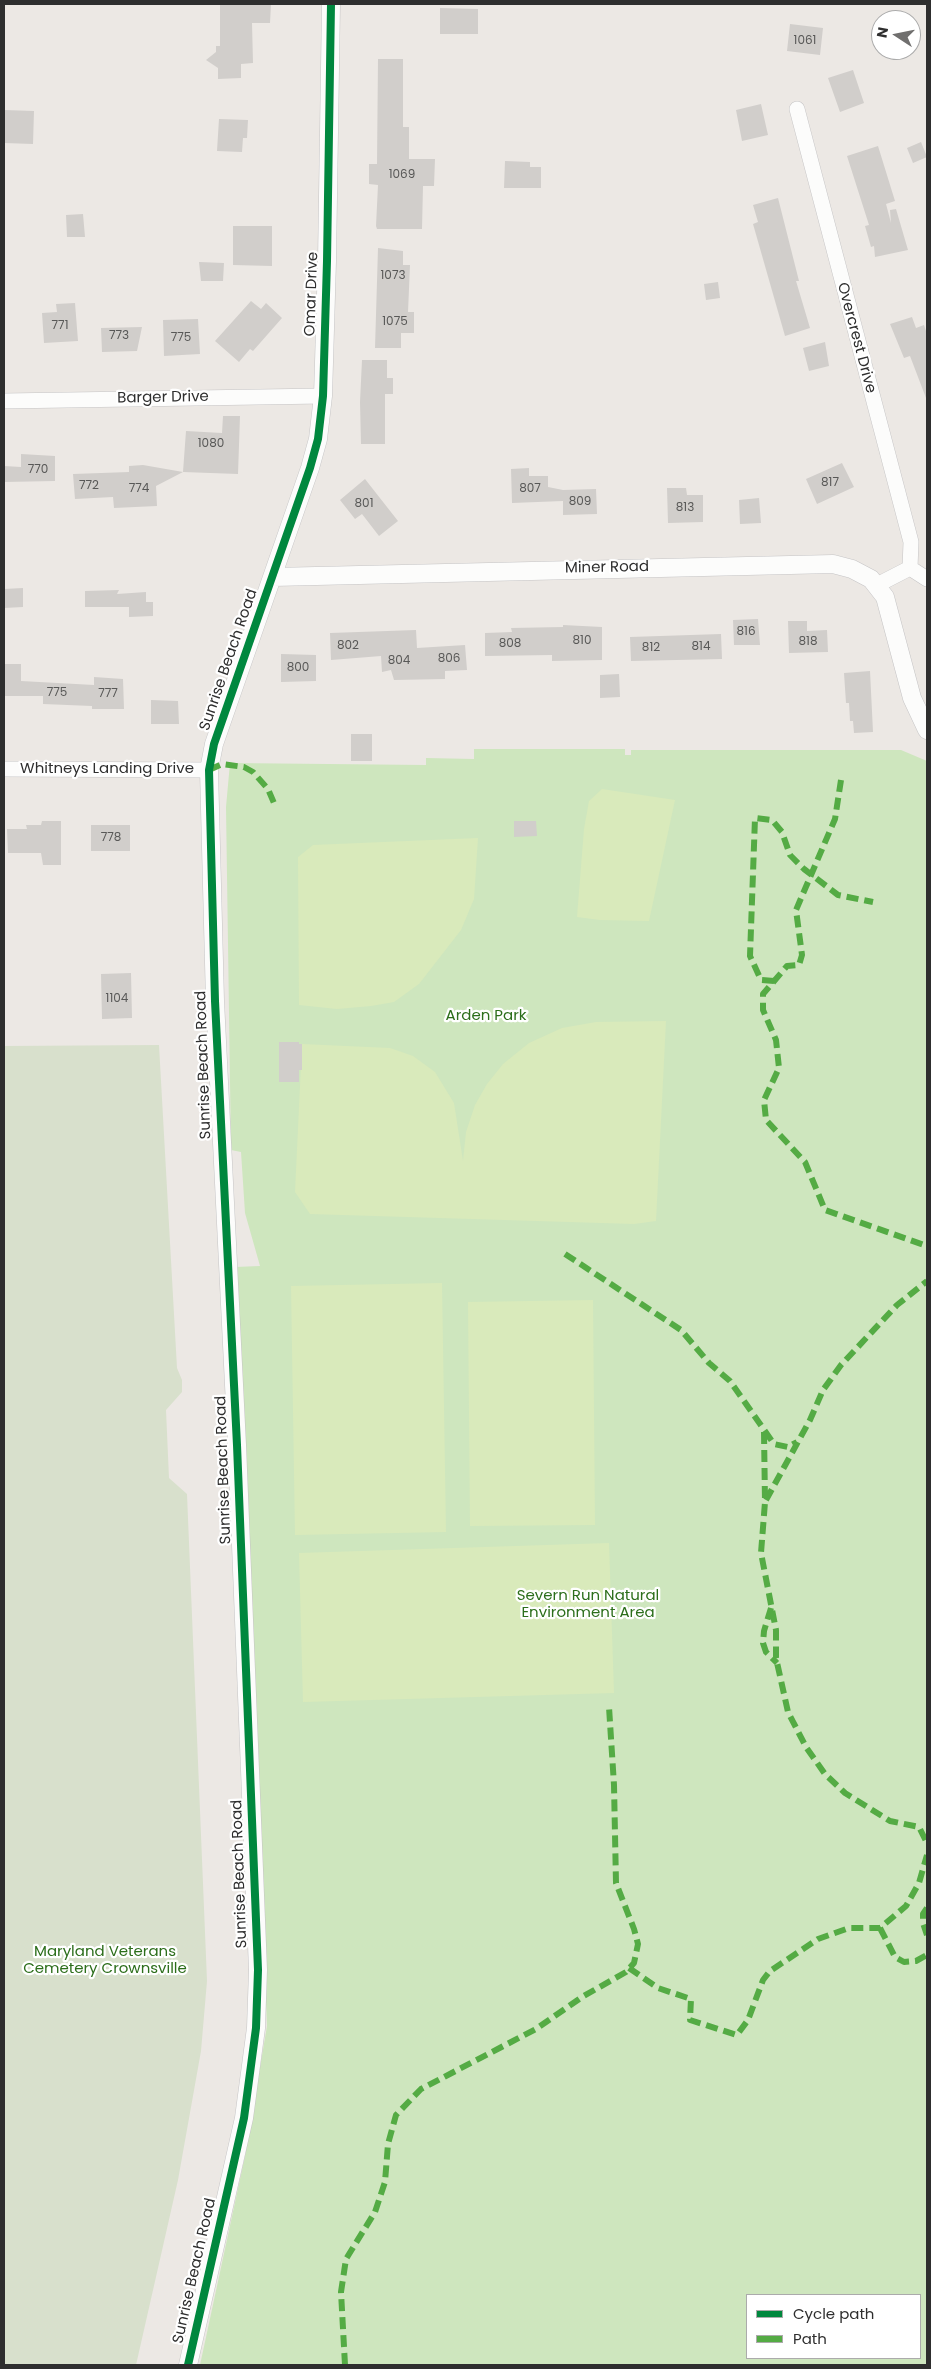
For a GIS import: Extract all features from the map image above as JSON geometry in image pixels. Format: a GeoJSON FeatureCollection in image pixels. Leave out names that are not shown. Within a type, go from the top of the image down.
{"type":"FeatureCollection","features":[{"type":"Feature","properties":{"kind":"street","name":"Omar Drive"},"geometry":{"type":"LineString","coordinates":[[273,576],[310,468],[318,439],[323,396],[331,4]]}},
{"type":"Feature","properties":{"kind":"street","name":"Overcrest Drive"},"geometry":{"type":"LineString","coordinates":[[797,109],[911,542],[910,568]]}},
{"type":"Feature","properties":{"kind":"street","name":"Barger Drive"},"geometry":{"type":"LineString","coordinates":[[4,401],[323,396]]}},
{"type":"Feature","properties":{"kind":"street","name":"Miner Road"},"geometry":{"type":"LineString","coordinates":[[273,576],[833,564],[852,569],[871,579],[877,585]]}},
{"type":"Feature","properties":{"kind":"street"},"geometry":{"type":"LineString","coordinates":[[927,579],[910,568],[877,585],[885,596],[893,619],[912,698],[927,730]]}},
{"type":"Feature","properties":{"kind":"street","name":"Sunrise Beach Road"},"geometry":{"type":"LineString","coordinates":[[188,2365],[244,2118],[256,2028],[258,1970],[237,1445],[215,1011],[209,770],[214,744],[273,576]]}},
{"type":"Feature","properties":{"kind":"street","name":"Whitneys Landing Drive"},"geometry":{"type":"LineString","coordinates":[[4,769],[209,770]]}},
{"type":"Feature","properties":{"kind":"green space","name":"Severn Run Natural Environment Area"},"geometry":{"type":"Polygon","coordinates":[[[474,749],[625,749],[625,755],[631,755],[631,750],[901,750],[927,761],[927,2365],[200,2365],[245,2156],[267,2026],[235,1267],[260,1266],[245,1213],[241,1152],[231,1150],[226,807],[230,763],[426,765],[426,758],[474,759],[474,749]]]}},
{"type":"Feature","properties":{"kind":"green space"},"geometry":{"type":"Polygon","coordinates":[[[602,789],[675,800],[649,921],[600,920],[577,917],[584,829],[589,801],[602,789]]]}},
{"type":"Feature","properties":{"kind":"green space"},"geometry":{"type":"Polygon","coordinates":[[[478,838],[474,899],[461,930],[419,984],[394,1002],[337,1009],[299,1005],[298,857],[313,845],[478,838]]]}},
{"type":"Feature","properties":{"kind":"green space"},"geometry":{"type":"Polygon","coordinates":[[[666,1021],[656,1221],[634,1224],[310,1214],[295,1192],[302,1044],[390,1048],[413,1056],[435,1072],[454,1103],[463,1161],[466,1132],[475,1105],[487,1084],[503,1064],[529,1043],[562,1028],[596,1022],[666,1021]]]}},
{"type":"Feature","properties":{"kind":"green space","name":"Maryland Veterans Cemetery Crownsville"},"geometry":{"type":"Polygon","coordinates":[[[159,1045],[177,1368],[182,1380],[182,1392],[166,1410],[169,1478],[187,1494],[207,1981],[201,2051],[178,2180],[136,2365],[4,2365],[4,1046],[159,1045]]]}},
{"type":"Feature","properties":{"kind":"green space"},"geometry":{"type":"Polygon","coordinates":[[[442,1283],[446,1532],[295,1535],[291,1286],[442,1283]]]}},
{"type":"Feature","properties":{"kind":"green space"},"geometry":{"type":"Polygon","coordinates":[[[593,1300],[595,1525],[470,1526],[468,1302],[593,1300]]]}},
{"type":"Feature","properties":{"kind":"green space"},"geometry":{"type":"Polygon","coordinates":[[[609,1543],[614,1693],[303,1702],[299,1553],[609,1543]]]}},
{"type":"Feature","properties":{"kind":"building"},"geometry":{"type":"Polygon","coordinates":[[[220,4],[271,4],[270,23],[252,23],[253,63],[241,64],[241,78],[218,79],[218,68],[206,60],[216,52],[216,46],[220,46],[220,4]]]}},
{"type":"Feature","properties":{"kind":"building"},"geometry":{"type":"Polygon","coordinates":[[[440,8],[478,9],[478,34],[440,34],[440,8]]]}},
{"type":"Feature","properties":{"kind":"building"},"geometry":{"type":"Polygon","coordinates":[[[790,24],[823,28],[820,55],[787,51],[790,24]]]}},
{"type":"Feature","properties":{"kind":"building"},"geometry":{"type":"Polygon","coordinates":[[[378,59],[403,59],[403,127],[409,127],[409,159],[435,159],[434,186],[423,186],[422,229],[377,229],[376,226],[378,185],[369,184],[369,164],[377,164],[378,59]]]}},
{"type":"Feature","properties":{"kind":"building"},"geometry":{"type":"Polygon","coordinates":[[[853,70],[864,103],[840,112],[828,78],[853,70]]]}},
{"type":"Feature","properties":{"kind":"building"},"geometry":{"type":"Polygon","coordinates":[[[761,104],[768,135],[742,141],[736,110],[761,104]]]}},
{"type":"Feature","properties":{"kind":"building"},"geometry":{"type":"Polygon","coordinates":[[[4,110],[34,111],[33,144],[4,143],[4,110]]]}},
{"type":"Feature","properties":{"kind":"building"},"geometry":{"type":"Polygon","coordinates":[[[219,119],[248,120],[247,138],[243,138],[242,152],[217,151],[219,119]]]}},
{"type":"Feature","properties":{"kind":"building"},"geometry":{"type":"Polygon","coordinates":[[[921,142],[927,157],[913,163],[907,148],[921,142]]]}},
{"type":"Feature","properties":{"kind":"building"},"geometry":{"type":"Polygon","coordinates":[[[878,146],[895,201],[886,204],[891,223],[890,210],[896,209],[908,250],[875,257],[874,246],[871,247],[865,226],[869,225],[847,156],[878,146]]]}},
{"type":"Feature","properties":{"kind":"building"},"geometry":{"type":"Polygon","coordinates":[[[505,161],[530,162],[530,167],[541,167],[541,188],[504,188],[505,161]]]}},
{"type":"Feature","properties":{"kind":"building"},"geometry":{"type":"Polygon","coordinates":[[[778,198],[799,281],[796,281],[810,328],[785,336],[753,224],[758,222],[753,205],[778,198]]]}},
{"type":"Feature","properties":{"kind":"building"},"geometry":{"type":"Polygon","coordinates":[[[83,214],[85,237],[67,237],[66,215],[83,214]]]}},
{"type":"Feature","properties":{"kind":"building"},"geometry":{"type":"Polygon","coordinates":[[[233,226],[272,226],[272,266],[233,265],[233,226]]]}},
{"type":"Feature","properties":{"kind":"building"},"geometry":{"type":"Polygon","coordinates":[[[378,248],[403,251],[403,265],[410,265],[408,312],[414,312],[414,333],[401,333],[401,348],[375,348],[378,248]]]}},
{"type":"Feature","properties":{"kind":"building"},"geometry":{"type":"Polygon","coordinates":[[[199,262],[224,263],[223,281],[201,281],[199,262]]]}},
{"type":"Feature","properties":{"kind":"building"},"geometry":{"type":"Polygon","coordinates":[[[718,282],[720,298],[706,300],[704,284],[718,282]]]}},
{"type":"Feature","properties":{"kind":"building"},"geometry":{"type":"Polygon","coordinates":[[[251,301],[261,309],[266,303],[282,318],[253,351],[250,349],[239,362],[215,341],[251,301]]]}},
{"type":"Feature","properties":{"kind":"building"},"geometry":{"type":"Polygon","coordinates":[[[75,303],[78,341],[44,343],[42,313],[57,312],[56,304],[75,303]]]}},
{"type":"Feature","properties":{"kind":"building"},"geometry":{"type":"Polygon","coordinates":[[[912,317],[916,328],[924,325],[927,334],[926,398],[910,356],[904,358],[890,324],[912,317]]]}},
{"type":"Feature","properties":{"kind":"building"},"geometry":{"type":"Polygon","coordinates":[[[198,319],[200,354],[164,356],[163,320],[198,319]]]}},
{"type":"Feature","properties":{"kind":"building"},"geometry":{"type":"Polygon","coordinates":[[[142,327],[137,351],[102,352],[101,328],[142,327]]]}},
{"type":"Feature","properties":{"kind":"building"},"geometry":{"type":"Polygon","coordinates":[[[825,342],[829,366],[809,371],[803,348],[825,342]]]}},
{"type":"Feature","properties":{"kind":"building"},"geometry":{"type":"Polygon","coordinates":[[[362,360],[387,360],[387,378],[393,378],[393,394],[385,394],[385,444],[361,444],[362,360]]]}},
{"type":"Feature","properties":{"kind":"building"},"geometry":{"type":"Polygon","coordinates":[[[223,416],[240,416],[238,474],[183,472],[186,431],[222,433],[223,416]]]}},
{"type":"Feature","properties":{"kind":"building"},"geometry":{"type":"Polygon","coordinates":[[[21,454],[55,456],[55,481],[4,482],[4,466],[21,467],[21,454]]]}},
{"type":"Feature","properties":{"kind":"building"},"geometry":{"type":"Polygon","coordinates":[[[842,463],[854,487],[817,504],[806,479],[842,463]]]}},
{"type":"Feature","properties":{"kind":"building"},"geometry":{"type":"Polygon","coordinates":[[[143,465],[183,472],[156,486],[157,506],[114,508],[113,497],[75,499],[73,474],[129,472],[129,466],[143,465]]]}},
{"type":"Feature","properties":{"kind":"building"},"geometry":{"type":"Polygon","coordinates":[[[529,468],[529,476],[548,476],[548,487],[563,490],[596,489],[597,514],[563,515],[563,501],[512,503],[511,469],[529,468]]]}},
{"type":"Feature","properties":{"kind":"building"},"geometry":{"type":"Polygon","coordinates":[[[365,479],[398,521],[379,536],[362,514],[355,519],[340,500],[365,479]]]}},
{"type":"Feature","properties":{"kind":"building"},"geometry":{"type":"Polygon","coordinates":[[[667,488],[686,488],[687,495],[703,495],[703,522],[668,523],[667,488]]]}},
{"type":"Feature","properties":{"kind":"building"},"geometry":{"type":"Polygon","coordinates":[[[759,498],[761,523],[740,524],[739,500],[759,498]]]}},
{"type":"Feature","properties":{"kind":"building"},"geometry":{"type":"Polygon","coordinates":[[[23,588],[23,607],[4,608],[4,589],[23,588]]]}},
{"type":"Feature","properties":{"kind":"building"},"geometry":{"type":"Polygon","coordinates":[[[119,590],[117,594],[146,592],[146,602],[153,602],[153,616],[129,617],[129,607],[85,607],[85,591],[119,590]]]}},
{"type":"Feature","properties":{"kind":"building"},"geometry":{"type":"Polygon","coordinates":[[[758,619],[760,645],[734,645],[733,620],[758,619]]]}},
{"type":"Feature","properties":{"kind":"building"},"geometry":{"type":"Polygon","coordinates":[[[788,621],[807,621],[807,631],[827,630],[828,652],[789,653],[788,621]]]}},
{"type":"Feature","properties":{"kind":"building"},"geometry":{"type":"Polygon","coordinates":[[[563,625],[602,627],[602,660],[552,661],[552,655],[485,656],[485,633],[512,632],[511,628],[563,627],[563,625]]]}},
{"type":"Feature","properties":{"kind":"building"},"geometry":{"type":"Polygon","coordinates":[[[416,630],[417,648],[465,645],[467,670],[445,671],[445,679],[394,680],[391,670],[382,672],[381,656],[331,660],[330,633],[416,630]]]}},
{"type":"Feature","properties":{"kind":"building"},"geometry":{"type":"Polygon","coordinates":[[[721,634],[722,659],[631,661],[630,637],[721,634]]]}},
{"type":"Feature","properties":{"kind":"building"},"geometry":{"type":"Polygon","coordinates":[[[281,654],[316,655],[316,681],[281,682],[281,654]]]}},
{"type":"Feature","properties":{"kind":"building"},"geometry":{"type":"Polygon","coordinates":[[[4,664],[21,664],[21,681],[94,685],[94,677],[123,679],[124,709],[92,709],[92,706],[43,704],[43,696],[4,696],[4,664]]]}},
{"type":"Feature","properties":{"kind":"building"},"geometry":{"type":"Polygon","coordinates":[[[870,671],[873,732],[854,733],[853,721],[850,721],[849,703],[846,703],[844,673],[870,671]]]}},
{"type":"Feature","properties":{"kind":"building"},"geometry":{"type":"Polygon","coordinates":[[[619,674],[620,697],[600,698],[600,675],[619,674]]]}},
{"type":"Feature","properties":{"kind":"building"},"geometry":{"type":"Polygon","coordinates":[[[151,700],[178,701],[179,724],[151,724],[151,700]]]}},
{"type":"Feature","properties":{"kind":"building"},"geometry":{"type":"Polygon","coordinates":[[[351,734],[372,734],[372,761],[351,761],[351,734]]]}},
{"type":"Feature","properties":{"kind":"building"},"geometry":{"type":"Polygon","coordinates":[[[42,821],[61,821],[61,865],[43,865],[41,853],[8,853],[7,829],[27,829],[26,825],[41,825],[42,821]]]}},
{"type":"Feature","properties":{"kind":"building"},"geometry":{"type":"Polygon","coordinates":[[[514,821],[536,821],[537,836],[514,837],[514,821]]]}},
{"type":"Feature","properties":{"kind":"building"},"geometry":{"type":"Polygon","coordinates":[[[91,825],[130,825],[130,851],[91,851],[91,825]]]}},
{"type":"Feature","properties":{"kind":"building"},"geometry":{"type":"Polygon","coordinates":[[[131,973],[132,1018],[102,1019],[101,974],[131,973]]]}},
{"type":"Feature","properties":{"kind":"building"},"geometry":{"type":"Polygon","coordinates":[[[279,1042],[299,1042],[299,1044],[302,1044],[302,1070],[299,1070],[299,1082],[279,1082],[279,1042]]]}},
{"type":"Feature","properties":{"kind":"marked path"},"geometry":{"type":"LineString","coordinates":[[209,770],[222,764],[244,767],[253,772],[268,789],[274,803]]}},
{"type":"Feature","properties":{"kind":"marked path"},"geometry":{"type":"LineString","coordinates":[[841,780],[835,819],[796,910],[802,955],[799,965],[787,966],[763,994],[763,1010],[776,1040],[779,1068],[764,1100],[766,1120],[805,1162],[825,1210],[927,1246]]}},
{"type":"Feature","properties":{"kind":"marked path"},"geometry":{"type":"LineString","coordinates":[[774,981],[761,980],[750,956],[755,818],[772,820],[782,832],[790,855],[804,869],[838,895],[873,902]]}},
{"type":"Feature","properties":{"kind":"marked path"},"geometry":{"type":"LineString","coordinates":[[565,1254],[681,1330],[709,1363],[730,1381],[774,1444],[788,1447],[797,1442]]}},
{"type":"Feature","properties":{"kind":"marked path"},"geometry":{"type":"LineString","coordinates":[[766,1500],[810,1420],[823,1390],[841,1365],[897,1305],[927,1281]]}},
{"type":"Feature","properties":{"kind":"marked path"},"geometry":{"type":"LineString","coordinates":[[764,1432],[765,1502],[761,1553],[776,1630],[776,1658],[788,1712],[806,1747],[825,1774],[845,1793],[890,1821],[919,1827],[927,1843]]}},
{"type":"Feature","properties":{"kind":"marked path"},"geometry":{"type":"LineString","coordinates":[[771,1608],[764,1631],[763,1643],[766,1652],[777,1663]]}},
{"type":"Feature","properties":{"kind":"marked path"},"geometry":{"type":"LineString","coordinates":[[345,2365],[341,2292],[346,2259],[375,2212],[385,2182],[388,2144],[396,2115],[421,2089],[536,2029],[582,1997],[626,1972],[634,1963],[638,1944],[616,1883],[614,1785],[609,1707]]}},
{"type":"Feature","properties":{"kind":"marked path"},"geometry":{"type":"LineString","coordinates":[[629,1968],[658,1988],[691,1999],[690,2020],[737,2035],[748,2020],[763,1980],[770,1971],[818,1939],[849,1928],[880,1928],[906,1906],[919,1883],[927,1855]]}},
{"type":"Feature","properties":{"kind":"marked path"},"geometry":{"type":"LineString","coordinates":[[927,1908],[923,1914],[923,1923],[927,1935]]}},
{"type":"Feature","properties":{"kind":"marked path"},"geometry":{"type":"LineString","coordinates":[[880,1928],[895,1957],[904,1962],[916,1961],[927,1955]]}},
{"type":"Feature","properties":{"kind":"cycle path"},"geometry":{"type":"LineString","coordinates":[[188,2365],[244,2118],[256,2028],[258,1970],[237,1445],[215,1001],[209,770],[214,744],[310,468],[318,439],[323,396],[331,4]]}},
{"type":"Feature","properties":{"kind":"park label","name":"Arden Park"},"geometry":{"type":"Point","coordinates":[486,1016]}}]}
